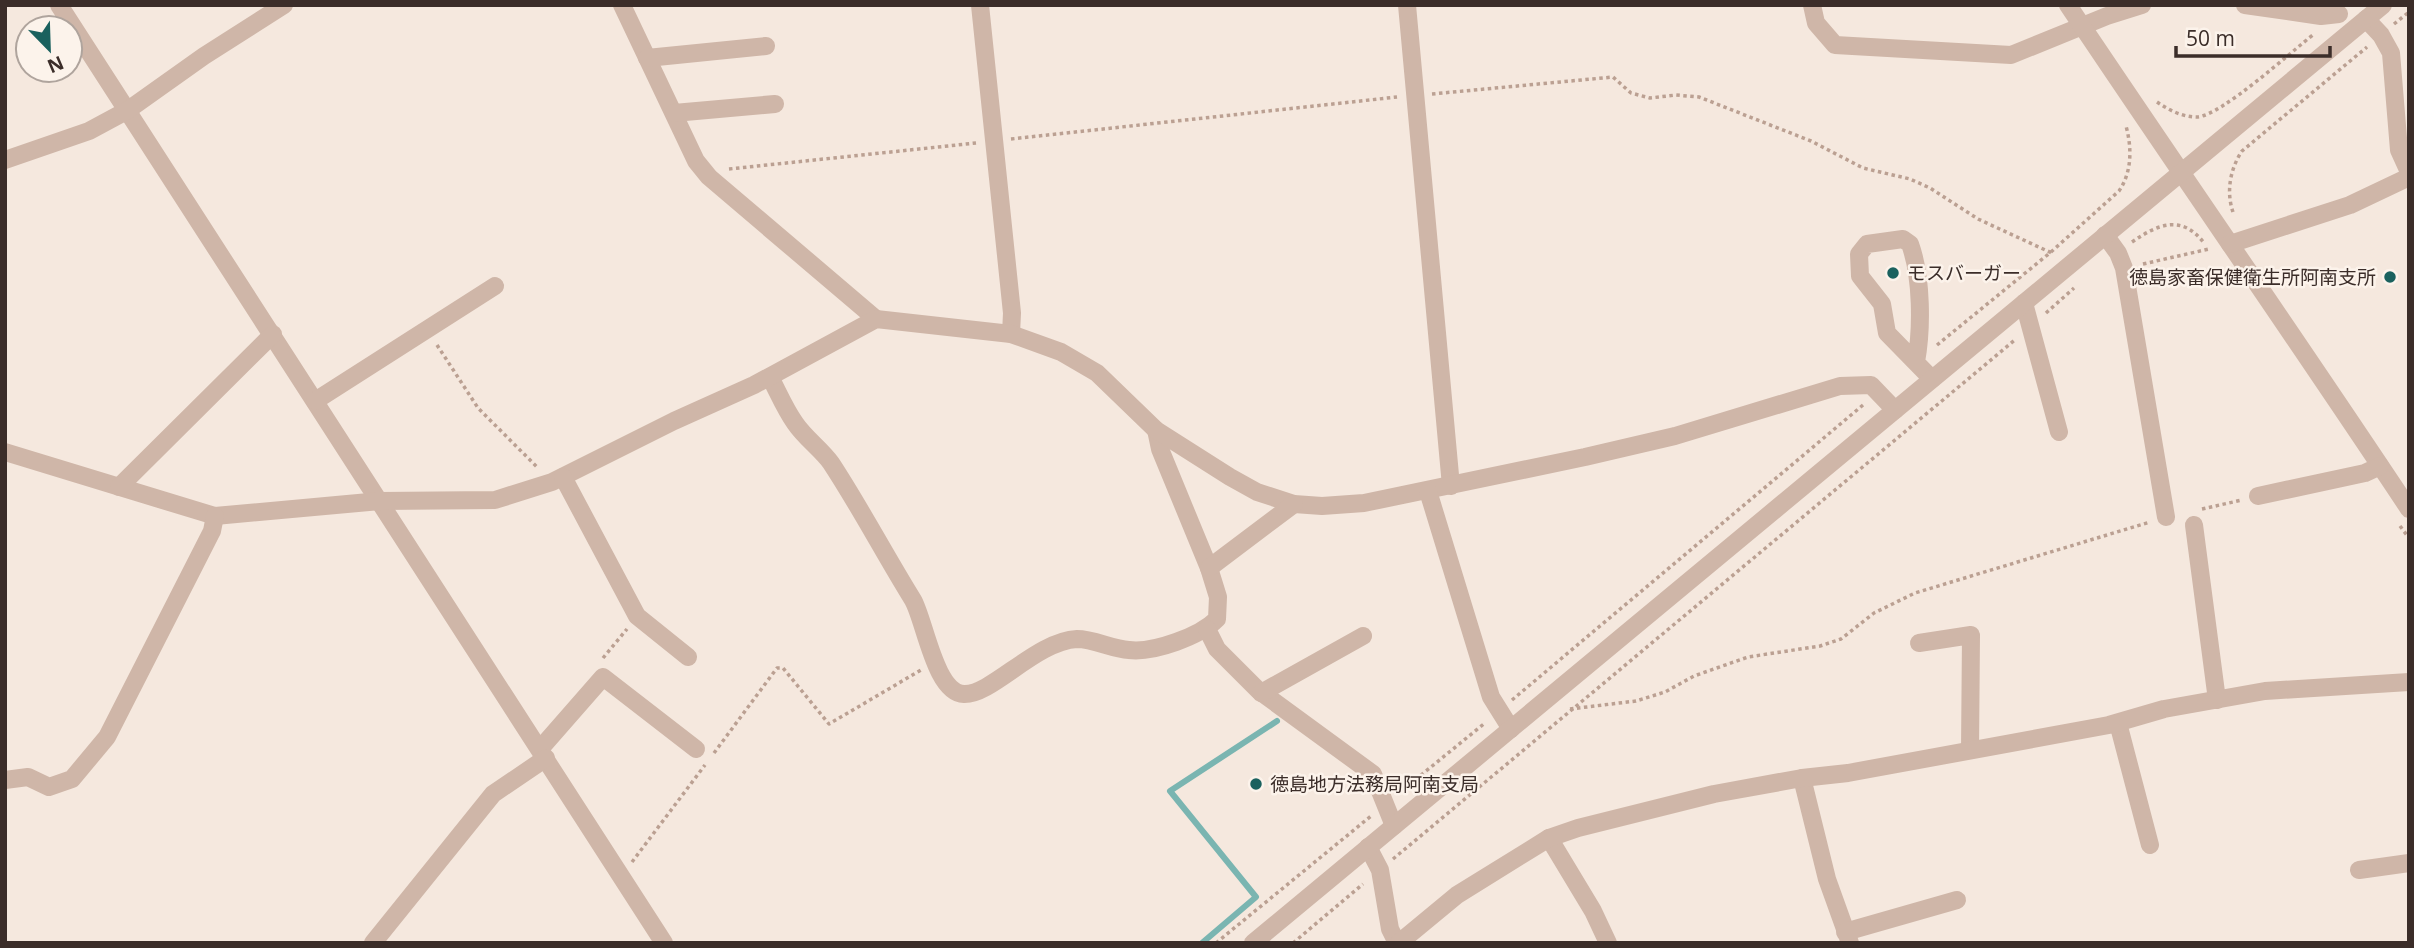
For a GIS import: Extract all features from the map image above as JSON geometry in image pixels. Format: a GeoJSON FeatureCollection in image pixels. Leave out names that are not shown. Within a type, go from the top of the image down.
{"type":"FeatureCollection","features":[{"type":"Feature","properties":{"kind":"street"},"geometry":{"type":"LineString","coordinates":[[59,5],[664,943]]}},
{"type":"Feature","properties":{"kind":"street"},"geometry":{"type":"LineString","coordinates":[[5,160],[89,131],[128,110],[204,56],[284,5]]}},
{"type":"Feature","properties":{"kind":"street"},"geometry":{"type":"LineString","coordinates":[[622,5],[696,161],[709,177],[876,319],[1011,334],[1061,352],[1097,373],[1156,430],[1257,492],[1294,504],[1322,506],[1364,503],[1428,491],[1675,436],[1840,386],[1871,384],[1895,410]]}},
{"type":"Feature","properties":{"kind":"street"},"geometry":{"type":"LineString","coordinates":[[980,5],[1011,300],[1011,334]]}},
{"type":"Feature","properties":{"kind":"street"},"geometry":{"type":"LineString","coordinates":[[1407,5],[1451,486]]}},
{"type":"Feature","properties":{"kind":"street"},"geometry":{"type":"LineString","coordinates":[[1812,5],[1815,23],[1835,45],[2011,55],[2142,5]]}},
{"type":"Feature","properties":{"kind":"street"},"geometry":{"type":"LineString","coordinates":[[2068,5],[2409,509]]}},
{"type":"Feature","properties":{"kind":"street"},"geometry":{"type":"LineString","coordinates":[[2230,244],[2350,205],[2409,174],[2399,150],[2391,53],[2381,35],[2340,10],[2320,16],[2245,5]]}},
{"type":"Feature","properties":{"kind":"street"},"geometry":{"type":"LineString","coordinates":[[1253,943],[2383,5]]}},
{"type":"Feature","properties":{"kind":"street"},"geometry":{"type":"LineString","coordinates":[[647,58],[766,47]]}},
{"type":"Feature","properties":{"kind":"street"},"geometry":{"type":"LineString","coordinates":[[674,113],[775,104]]}},
{"type":"Feature","properties":{"kind":"street"},"geometry":{"type":"LineString","coordinates":[[2105,235],[2121,261],[2166,517]]}},
{"type":"Feature","properties":{"kind":"street"},"geometry":{"type":"LineString","coordinates":[[1916,362],[1920,339],[1918,294],[1910,244],[1903,239],[1867,244],[1859,254],[1860,276],[1882,304],[1887,333],[1932,379]]}},
{"type":"Feature","properties":{"kind":"street"},"geometry":{"type":"LineString","coordinates":[[316,401],[495,286]]}},
{"type":"Feature","properties":{"kind":"street"},"geometry":{"type":"LineString","coordinates":[[2024,303],[2059,432]]}},
{"type":"Feature","properties":{"kind":"street"},"geometry":{"type":"LineString","coordinates":[[5,452],[215,516],[380,501],[495,500],[557,479],[770,377],[876,319]]}},
{"type":"Feature","properties":{"kind":"street"},"geometry":{"type":"LineString","coordinates":[[119,487],[273,334]]}},
{"type":"Feature","properties":{"kind":"street"},"geometry":{"type":"LineString","coordinates":[[770,377],[795,424],[829,460],[917,608],[934,662],[944,681],[954,692],[965,695],[979,690],[1041,650],[1063,642],[1079,639],[1130,650],[1150,648],[1207,629],[1217,619],[1218,597],[1209,568],[1160,449],[1156,430]]}},
{"type":"Feature","properties":{"kind":"street"},"geometry":{"type":"LineString","coordinates":[[2258,496],[2365,473],[2380,466]]}},
{"type":"Feature","properties":{"kind":"street"},"geometry":{"type":"LineString","coordinates":[[557,479],[638,616],[688,657]]}},
{"type":"Feature","properties":{"kind":"street"},"geometry":{"type":"LineString","coordinates":[[1428,491],[1491,697],[1511,729]]}},
{"type":"Feature","properties":{"kind":"street"},"geometry":{"type":"LineString","coordinates":[[1209,568],[1294,504]]}},
{"type":"Feature","properties":{"kind":"street"},"geometry":{"type":"LineString","coordinates":[[5,780],[28,777],[49,787],[72,779],[107,737],[212,531],[215,516]]}},
{"type":"Feature","properties":{"kind":"street"},"geometry":{"type":"LineString","coordinates":[[2194,524],[2217,699]]}},
{"type":"Feature","properties":{"kind":"street"},"geometry":{"type":"LineString","coordinates":[[1207,629],[1217,649],[1261,693],[1373,774],[1394,825]]}},
{"type":"Feature","properties":{"kind":"street"},"geometry":{"type":"LineString","coordinates":[[1919,643],[1971,635],[1970,750]]}},
{"type":"Feature","properties":{"kind":"street"},"geometry":{"type":"LineString","coordinates":[[1261,693],[1363,636]]}},
{"type":"Feature","properties":{"kind":"street"},"geometry":{"type":"LineString","coordinates":[[373,943],[493,794],[543,754],[603,677],[696,749]]}},
{"type":"Feature","properties":{"kind":"street"},"geometry":{"type":"LineString","coordinates":[[1368,847],[1380,870],[1390,929],[1398,943],[1457,895],[1549,838],[1578,828],[1714,794],[1802,778],[1848,773],[2118,723],[2164,709],[2217,699],[2280,688],[2409,682]]}},
{"type":"Feature","properties":{"kind":"street"},"geometry":{"type":"LineString","coordinates":[[2118,723],[2150,845]]}},
{"type":"Feature","properties":{"kind":"street"},"geometry":{"type":"LineString","coordinates":[[1802,778],[1827,879],[1847,937],[1957,900]]}},
{"type":"Feature","properties":{"kind":"street"},"geometry":{"type":"LineString","coordinates":[[1549,838],[1593,911],[1608,943]]}},
{"type":"Feature","properties":{"kind":"street"},"geometry":{"type":"LineString","coordinates":[[2359,870],[2409,863]]}},
{"type":"Feature","properties":{"kind":"path"},"geometry":{"type":"LineString","coordinates":[[2154,100],[2174,113],[2199,117],[2219,109],[2340,10]]}},
{"type":"Feature","properties":{"kind":"path"},"geometry":{"type":"LineString","coordinates":[[2234,162],[2242,151],[2409,12]]}},
{"type":"Feature","properties":{"kind":"path"},"geometry":{"type":"LineString","coordinates":[[1916,362],[2052,252],[2119,191],[2127,179],[2131,144],[2125,125]]}},
{"type":"Feature","properties":{"kind":"path"},"geometry":{"type":"LineString","coordinates":[[2121,261],[2146,233],[2163,225],[2183,226],[2199,236],[2216,258]]}},
{"type":"Feature","properties":{"kind":"path"},"geometry":{"type":"LineString","coordinates":[[2121,261],[2209,249]]}},
{"type":"Feature","properties":{"kind":"path"},"geometry":{"type":"LineString","coordinates":[[1293,943],[2075,288]]}},
{"type":"Feature","properties":{"kind":"path"},"geometry":{"type":"LineString","coordinates":[[426,330],[478,408],[557,479]]}},
{"type":"Feature","properties":{"kind":"path"},"geometry":{"type":"LineString","coordinates":[[1216,943],[1499,711],[1879,392]]}},
{"type":"Feature","properties":{"kind":"path"},"geometry":{"type":"LineString","coordinates":[[1543,703],[1570,709],[1636,701],[1665,692],[1694,676],[1748,657],[1821,646],[1840,639],[1874,613],[1915,593],[2166,517],[2258,496]]}},
{"type":"Feature","properties":{"kind":"path"},"geometry":{"type":"LineString","coordinates":[[618,873],[630,864],[778,668],[783,668],[829,724],[934,662]]}},
{"type":"Feature","properties":{"kind":"waterway"},"geometry":{"type":"LineString","coordinates":[[1202,943],[1256,897],[1170,791],[1277,721]]}},
{"type":"Feature","properties":{"kind":"place","name":"モスバーガー"},"geometry":{"type":"Point","coordinates":[1893,273]}},
{"type":"Feature","properties":{"kind":"place","name":"徳島家畜保健衛生所阿南支所"},"geometry":{"type":"Point","coordinates":[2390,277]}},
{"type":"Feature","properties":{"kind":"place","name":"徳島地方法務局阿南支局"},"geometry":{"type":"Point","coordinates":[1256,784]}}]}
